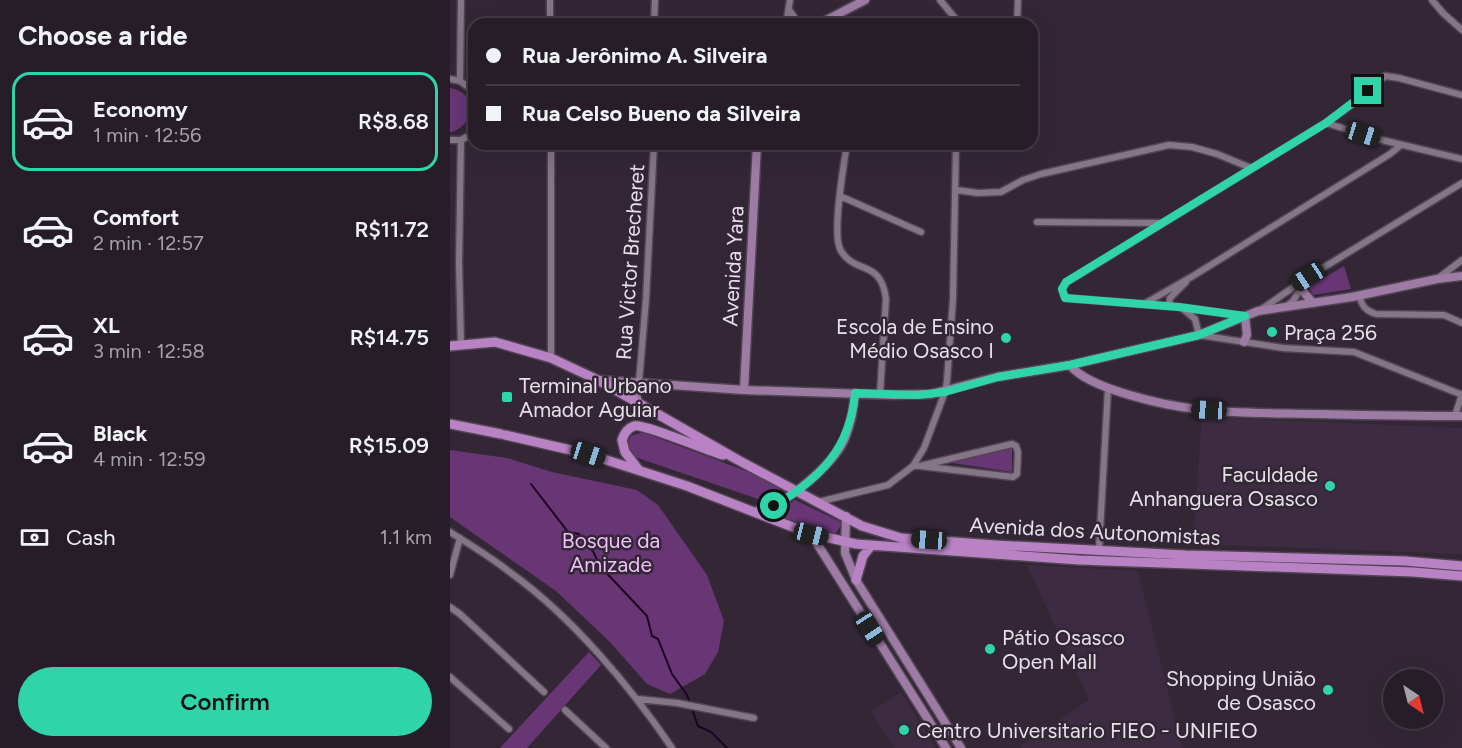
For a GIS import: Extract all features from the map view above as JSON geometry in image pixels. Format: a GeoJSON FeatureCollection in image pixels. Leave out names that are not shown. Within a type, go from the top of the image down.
{"type":"FeatureCollection","features":[{"type":"Feature","properties":{"kind":"main road","name":"Avenida dos Autonomistas"},"geometry":{"type":"LineString","coordinates":[[450,346],[495,342],[551,358],[598,380],[738,460],[862,526],[901,538],[1273,558],[1405,561],[1462,566]]}},
{"type":"Feature","properties":{"kind":"main road","name":"Avenida dos Autonomistas"},"geometry":{"type":"LineString","coordinates":[[450,424],[588,454],[687,486],[811,534],[871,546],[1079,560],[1413,572],[1462,576]]}},
{"type":"Feature","properties":{"kind":"main road"},"geometry":{"type":"LineString","coordinates":[[640,471],[622,447],[621,440],[636,425],[646,426],[681,441],[738,460]]}},
{"type":"Feature","properties":{"kind":"main road"},"geometry":{"type":"LineString","coordinates":[[856,580],[863,556],[871,546]]}},
{"type":"Feature","properties":{"kind":"street"},"geometry":{"type":"LineString","coordinates":[[460,81],[461,0]]}},
{"type":"Feature","properties":{"kind":"street"},"geometry":{"type":"LineString","coordinates":[[550,0],[550,18]]}},
{"type":"Feature","properties":{"kind":"street"},"geometry":{"type":"LineString","coordinates":[[654,18],[655,0]]}},
{"type":"Feature","properties":{"kind":"street"},"geometry":{"type":"LineString","coordinates":[[788,18],[790,0]]}},
{"type":"Feature","properties":{"kind":"street"},"geometry":{"type":"LineString","coordinates":[[830,18],[864,0]]}},
{"type":"Feature","properties":{"kind":"street"},"geometry":{"type":"LineString","coordinates":[[940,0],[955,18]]}},
{"type":"Feature","properties":{"kind":"street"},"geometry":{"type":"LineString","coordinates":[[1012,0],[1018,3],[1017,18]]}},
{"type":"Feature","properties":{"kind":"street"},"geometry":{"type":"LineString","coordinates":[[1432,0],[1443,14],[1462,30]]}},
{"type":"Feature","properties":{"kind":"street"},"geometry":{"type":"LineString","coordinates":[[790,11],[795,18]]}},
{"type":"Feature","properties":{"kind":"street"},"geometry":{"type":"LineString","coordinates":[[1245,316],[1169,306],[1065,298],[1062,289],[1066,282],[1326,123],[1362,97],[1381,79],[1390,76],[1462,95]]}},
{"type":"Feature","properties":{"kind":"street"},"geometry":{"type":"LineString","coordinates":[[450,79],[460,81],[468,87]]}},
{"type":"Feature","properties":{"kind":"street"},"geometry":{"type":"LineString","coordinates":[[1326,123],[1401,145],[1462,159]]}},
{"type":"Feature","properties":{"kind":"street"},"geometry":{"type":"LineString","coordinates":[[450,140],[460,140],[468,136]]}},
{"type":"Feature","properties":{"kind":"street"},"geometry":{"type":"LineString","coordinates":[[460,140],[461,344]]}},
{"type":"Feature","properties":{"kind":"street"},"geometry":{"type":"LineString","coordinates":[[956,190],[978,193],[1001,192],[1023,180],[1041,174],[1169,145],[1202,150],[1251,168]]}},
{"type":"Feature","properties":{"kind":"street"},"geometry":{"type":"LineString","coordinates":[[1143,304],[1193,276],[1401,145]]}},
{"type":"Feature","properties":{"kind":"street"},"geometry":{"type":"LineString","coordinates":[[551,150],[551,358]]}},
{"type":"Feature","properties":{"kind":"street","name":"Rua Victor Brecheret"},"geometry":{"type":"LineString","coordinates":[[639,382],[654,150]]}},
{"type":"Feature","properties":{"kind":"street","name":"Avenida Yara"},"geometry":{"type":"LineString","coordinates":[[744,390],[757,150]]}},
{"type":"Feature","properties":{"kind":"street"},"geometry":{"type":"LineString","coordinates":[[846,150],[837,234],[839,248],[847,258],[878,276],[884,286],[880,394]]}},
{"type":"Feature","properties":{"kind":"street"},"geometry":{"type":"LineString","coordinates":[[917,466],[945,392],[951,338],[956,150]]}},
{"type":"Feature","properties":{"kind":"street"},"geometry":{"type":"LineString","coordinates":[[598,380],[744,390],[918,395],[945,392],[1006,375],[1070,365],[1199,335],[1258,311],[1308,277],[1462,183]]}},
{"type":"Feature","properties":{"kind":"street"},"geometry":{"type":"LineString","coordinates":[[840,196],[921,232]]}},
{"type":"Feature","properties":{"kind":"street"},"geometry":{"type":"LineString","coordinates":[[1037,222],[1161,223]]}},
{"type":"Feature","properties":{"kind":"street"},"geometry":{"type":"LineString","coordinates":[[1437,279],[1462,260]]}},
{"type":"Feature","properties":{"kind":"street"},"geometry":{"type":"LineString","coordinates":[[1169,306],[1174,293],[1193,276]]}},
{"type":"Feature","properties":{"kind":"street"},"geometry":{"type":"LineString","coordinates":[[1258,311],[1360,296],[1437,279],[1462,276]]}},
{"type":"Feature","properties":{"kind":"street"},"geometry":{"type":"LineString","coordinates":[[1280,309],[1293,301],[1308,277]]}},
{"type":"Feature","properties":{"kind":"street"},"geometry":{"type":"LineString","coordinates":[[1301,289],[1313,303]]}},
{"type":"Feature","properties":{"kind":"street"},"geometry":{"type":"LineString","coordinates":[[1360,296],[1361,303],[1376,314],[1444,315],[1462,323]]}},
{"type":"Feature","properties":{"kind":"street"},"geometry":{"type":"LineString","coordinates":[[1179,307],[1188,311],[1195,319],[1199,335]]}},
{"type":"Feature","properties":{"kind":"street"},"geometry":{"type":"LineString","coordinates":[[1195,319],[1208,310]]}},
{"type":"Feature","properties":{"kind":"street"},"geometry":{"type":"LineString","coordinates":[[1244,342],[1247,335],[1245,316]]}},
{"type":"Feature","properties":{"kind":"street"},"geometry":{"type":"LineString","coordinates":[[1070,365],[1080,375],[1108,388],[1158,402],[1197,409],[1458,416],[1461,396],[1354,352],[1283,348],[1199,335]]}},
{"type":"Feature","properties":{"kind":"street"},"geometry":{"type":"LineString","coordinates":[[638,402],[635,391],[639,382]]}},
{"type":"Feature","properties":{"kind":"street"},"geometry":{"type":"LineString","coordinates":[[1099,550],[1108,388]]}},
{"type":"Feature","properties":{"kind":"street"},"geometry":{"type":"LineString","coordinates":[[754,512],[774,506],[796,490],[837,452],[851,420],[855,393]]}},
{"type":"Feature","properties":{"kind":"street"},"geometry":{"type":"LineString","coordinates":[[818,502],[888,485],[917,466],[1012,444],[1016,446],[1018,452],[1017,474],[1012,477],[917,466]]}},
{"type":"Feature","properties":{"kind":"street"},"geometry":{"type":"LineString","coordinates":[[846,516],[845,553],[856,580],[962,748]]}},
{"type":"Feature","properties":{"kind":"street"},"geometry":{"type":"LineString","coordinates":[[450,532],[532,589],[589,644],[638,699],[672,748]]}},
{"type":"Feature","properties":{"kind":"street"},"geometry":{"type":"LineString","coordinates":[[811,534],[946,748]]}},
{"type":"Feature","properties":{"kind":"street"},"geometry":{"type":"LineString","coordinates":[[450,575],[460,538]]}},
{"type":"Feature","properties":{"kind":"street"},"geometry":{"type":"LineString","coordinates":[[450,607],[544,692]]}},
{"type":"Feature","properties":{"kind":"street"},"geometry":{"type":"LineString","coordinates":[[870,628],[882,621]]}},
{"type":"Feature","properties":{"kind":"street"},"geometry":{"type":"LineString","coordinates":[[450,677],[509,729]]}},
{"type":"Feature","properties":{"kind":"street"},"geometry":{"type":"LineString","coordinates":[[638,699],[677,703],[754,718]]}},
{"type":"Feature","properties":{"kind":"street"},"geometry":{"type":"LineString","coordinates":[[565,710],[606,748]]}},
{"type":"Feature","properties":{"kind":"shaded area","name":"Faculdade Anhanguera Osasco"},"geometry":{"type":"Polygon","coordinates":[[[1202,417],[1462,428],[1462,554],[1193,544],[1202,417]]]}},
{"type":"Feature","properties":{"kind":"shaded area"},"geometry":{"type":"Polygon","coordinates":[[[1027,565],[1138,571],[1182,748],[1018,748],[1089,700],[1027,565]]]}},
{"type":"Feature","properties":{"kind":"shaded area","name":"Centro Universitario FIEO - UNIFIEO"},"geometry":{"type":"Polygon","coordinates":[[[901,692],[936,748],[894,748],[871,712],[901,692]]]}},
{"type":"Feature","properties":{"kind":"green space"},"geometry":{"type":"Polygon","coordinates":[[[450,88],[465,95],[468,100],[468,118],[460,128],[450,132],[450,88]]]}},
{"type":"Feature","properties":{"kind":"green space"},"geometry":{"type":"Polygon","coordinates":[[[1344,266],[1351,289],[1313,295],[1309,287],[1344,266]]]}},
{"type":"Feature","properties":{"kind":"green space"},"geometry":{"type":"Polygon","coordinates":[[[642,432],[778,483],[780,491],[774,498],[764,501],[632,456],[627,443],[631,436],[642,432]]]}},
{"type":"Feature","properties":{"kind":"green space"},"geometry":{"type":"Polygon","coordinates":[[[1012,448],[1012,472],[946,462],[1012,448]]]}},
{"type":"Feature","properties":{"kind":"green space","name":"Bosque da Amizade"},"geometry":{"type":"Polygon","coordinates":[[[450,450],[507,458],[552,472],[637,490],[658,505],[707,575],[724,621],[718,652],[705,674],[670,694],[647,684],[610,642],[556,591],[450,517],[450,450]]]}},
{"type":"Feature","properties":{"kind":"green space"},"geometry":{"type":"Polygon","coordinates":[[[795,500],[843,523],[835,534],[770,514],[795,500]]]}},
{"type":"Feature","properties":{"kind":"green space"},"geometry":{"type":"Polygon","coordinates":[[[589,652],[601,665],[527,748],[500,748],[589,652]]]}},
{"type":"Feature","properties":{"kind":"waterway"},"geometry":{"type":"LineString","coordinates":[[531,484],[568,532],[579,534],[594,553],[599,565],[647,616],[652,636],[658,639],[672,674],[687,695],[698,726],[711,732],[727,748]]}},
{"type":"Feature","properties":{"kind":"place","name":"Praça 256"},"geometry":{"type":"Point","coordinates":[1272,332]}},
{"type":"Feature","properties":{"kind":"place","name":"Escola de Ensino Médio Osasco I"},"geometry":{"type":"Point","coordinates":[1006,338]}},
{"type":"Feature","properties":{"kind":"place","name":"Terminal Urbano Amador Aguiar"},"geometry":{"type":"Point","coordinates":[507,397]}},
{"type":"Feature","properties":{"kind":"place","name":"Faculdade Anhanguera Osasco"},"geometry":{"type":"Point","coordinates":[1330,486]}},
{"type":"Feature","properties":{"kind":"place","name":"Pátio Osasco Open Mall"},"geometry":{"type":"Point","coordinates":[990,649]}},
{"type":"Feature","properties":{"kind":"place","name":"Shopping União de Osasco"},"geometry":{"type":"Point","coordinates":[1328,690]}},
{"type":"Feature","properties":{"kind":"place","name":"Centro Universitario FIEO - UNIFIEO"},"geometry":{"type":"Point","coordinates":[904,730]}},
{"type":"Feature","properties":{"kind":"route"},"geometry":{"type":"LineString","coordinates":[[774,506],[808,482],[837,452],[845,439],[851,420],[855,393],[918,395],[945,392],[1015,373],[1070,365],[1199,335],[1245,316],[1179,307],[1065,298],[1062,289],[1066,282],[1326,123],[1368,91]]}}]}
